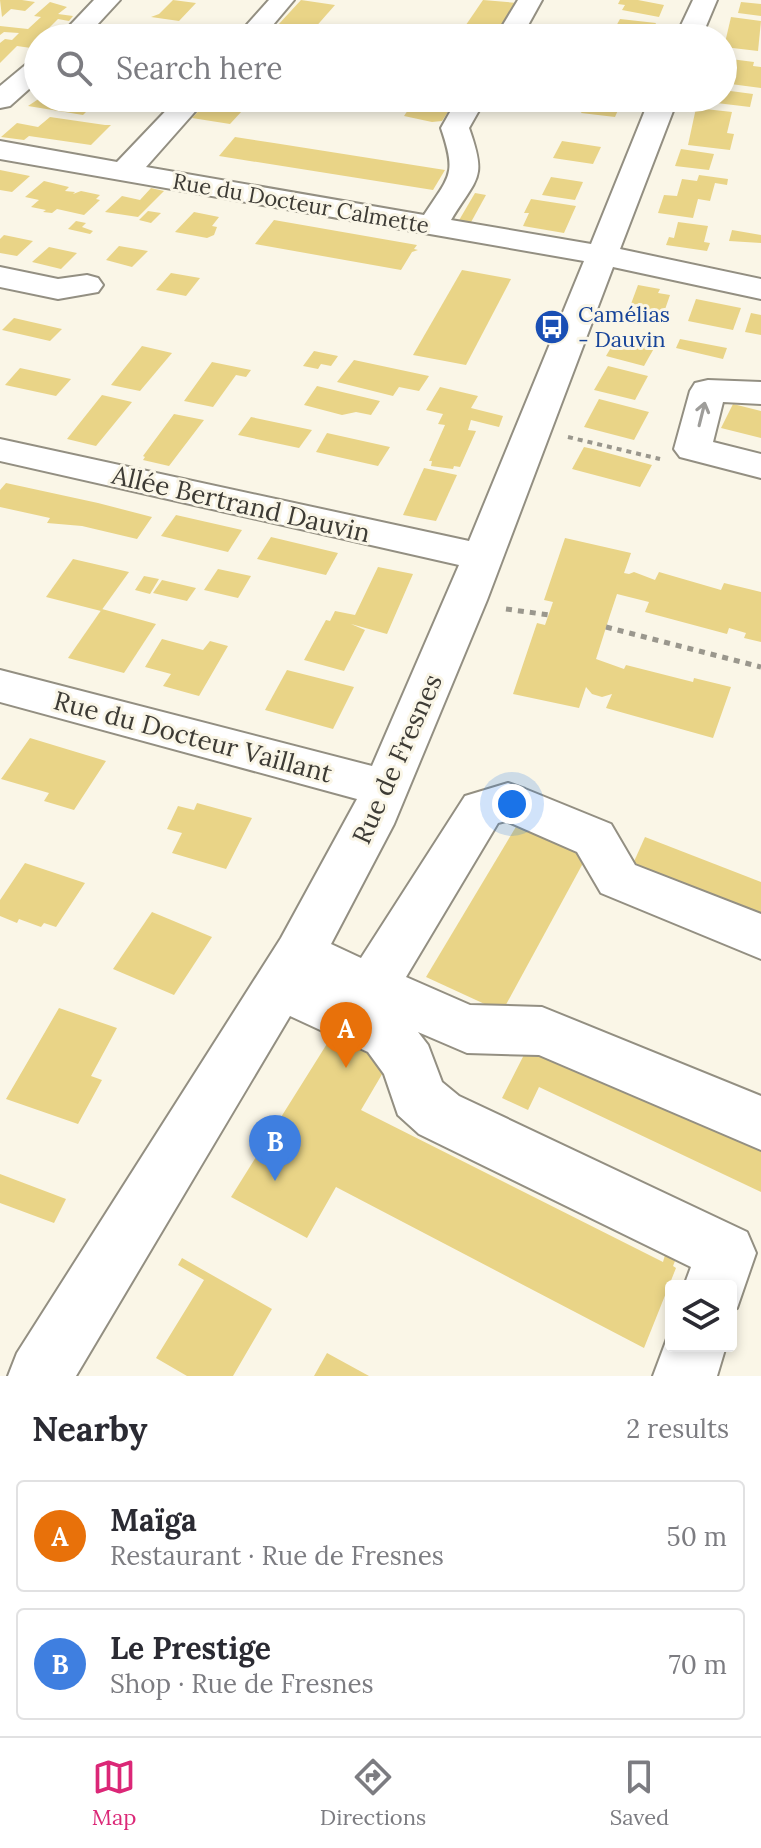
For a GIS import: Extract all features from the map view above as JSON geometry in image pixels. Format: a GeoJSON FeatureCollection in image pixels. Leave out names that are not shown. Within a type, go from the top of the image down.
{"type":"FeatureCollection","features":[{"type":"Feature","properties":{"kind":"street"},"geometry":{"type":"LineString","coordinates":[[85,24],[108,0]]}},
{"type":"Feature","properties":{"kind":"street"},"geometry":{"type":"LineString","coordinates":[[261,24],[282,0]]}},
{"type":"Feature","properties":{"kind":"street"},"geometry":{"type":"LineString","coordinates":[[516,24],[530,0]]}},
{"type":"Feature","properties":{"kind":"street"},"geometry":{"type":"LineString","coordinates":[[694,24],[705,0]]}},
{"type":"Feature","properties":{"kind":"street"},"geometry":{"type":"LineString","coordinates":[[0,100],[24,80]]}},
{"type":"Feature","properties":{"kind":"street"},"geometry":{"type":"LineString","coordinates":[[128,166],[180,112]]}},
{"type":"Feature","properties":{"kind":"street"},"geometry":{"type":"LineString","coordinates":[[439,214],[465,174],[466,160],[455,128],[464,112]]}},
{"type":"Feature","properties":{"kind":"street","name":"Rue de Fresnes"},"geometry":{"type":"LineString","coordinates":[[40,1376],[337,889],[385,788],[482,557],[658,112]]}},
{"type":"Feature","properties":{"kind":"street","name":"Rue du Docteur Calmette"},"geometry":{"type":"LineString","coordinates":[[0,150],[128,166],[439,214],[602,255],[761,289]]}},
{"type":"Feature","properties":{"kind":"street"},"geometry":{"type":"LineString","coordinates":[[0,277],[58,289],[87,285]]}},
{"type":"Feature","properties":{"kind":"street"},"geometry":{"type":"LineString","coordinates":[[761,393],[708,391],[693,449],[761,466]]}},
{"type":"Feature","properties":{"kind":"street","name":"Allée Bertrand Dauvin"},"geometry":{"type":"LineString","coordinates":[[0,450],[482,557]]}},
{"type":"Feature","properties":{"kind":"street","name":"Rue du Docteur Vaillant"},"geometry":{"type":"LineString","coordinates":[[0,686],[385,788]]}},
{"type":"Feature","properties":{"kind":"street"},"geometry":{"type":"LineString","coordinates":[[372,986],[482,809],[508,802],[594,838],[618,879],[761,937]]}},
{"type":"Feature","properties":{"kind":"street"},"geometry":{"type":"LineString","coordinates":[[290,970],[372,986],[467,1029],[542,1031],[761,1123]]}},
{"type":"Feature","properties":{"kind":"street"},"geometry":{"type":"LineString","coordinates":[[290,970],[387,1035],[409,1063],[418,1097],[439,1115],[726,1253],[717,1280]]}},
{"type":"Feature","properties":{"kind":"street"},"geometry":{"type":"LineString","coordinates":[[685,1376],[693,1352]]}},
{"type":"Feature","properties":{"kind":"path"},"geometry":{"type":"LineString","coordinates":[[533,428],[686,466],[693,449]]}},
{"type":"Feature","properties":{"kind":"path"},"geometry":{"type":"LineString","coordinates":[[606,627],[761,667]]}},
{"type":"Feature","properties":{"kind":"building"},"geometry":{"type":"Polygon","coordinates":[[[0,0],[35,2],[25,11],[11,9],[2,17],[0,0]]]}},
{"type":"Feature","properties":{"kind":"building"},"geometry":{"type":"Polygon","coordinates":[[[173,0],[196,3],[179,21],[151,17],[159,14],[173,0]]]}},
{"type":"Feature","properties":{"kind":"building"},"geometry":{"type":"Polygon","coordinates":[[[301,0],[335,5],[318,24],[279,24],[301,0]]]}},
{"type":"Feature","properties":{"kind":"building"},"geometry":{"type":"Polygon","coordinates":[[[483,0],[518,3],[505,24],[467,24],[483,0]]]}},
{"type":"Feature","properties":{"kind":"building"},"geometry":{"type":"Polygon","coordinates":[[[620,0],[664,5],[659,17],[622,10],[625,5],[618,4],[620,0]]]}},
{"type":"Feature","properties":{"kind":"building"},"geometry":{"type":"Polygon","coordinates":[[[50,2],[67,7],[58,14],[73,16],[69,21],[58,19],[53,24],[33,24],[41,17],[34,16],[50,2]]]}},
{"type":"Feature","properties":{"kind":"building"},"geometry":{"type":"Polygon","coordinates":[[[741,2],[761,4],[761,16],[738,13],[741,2]]]}},
{"type":"Feature","properties":{"kind":"building"},"geometry":{"type":"Polygon","coordinates":[[[731,17],[761,21],[758,51],[737,49],[737,24],[729,24],[731,17]]]}},
{"type":"Feature","properties":{"kind":"building"},"geometry":{"type":"Polygon","coordinates":[[[620,19],[656,23],[656,24],[617,24],[620,19]]]}},
{"type":"Feature","properties":{"kind":"building"},"geometry":{"type":"Polygon","coordinates":[[[0,26],[24,29],[24,47],[17,46],[0,63],[0,43],[5,39],[12,40],[19,33],[4,32],[0,35],[0,26]]]}},
{"type":"Feature","properties":{"kind":"building"},"geometry":{"type":"Polygon","coordinates":[[[737,60],[754,62],[753,66],[761,67],[761,88],[737,85],[737,60]]]}},
{"type":"Feature","properties":{"kind":"building"},"geometry":{"type":"Polygon","coordinates":[[[737,92],[753,94],[750,107],[737,105],[737,92]]]}},
{"type":"Feature","properties":{"kind":"building"},"geometry":{"type":"Polygon","coordinates":[[[198,112],[241,112],[230,124],[192,118],[198,112]]]}},
{"type":"Feature","properties":{"kind":"building"},"geometry":{"type":"Polygon","coordinates":[[[407,112],[448,112],[442,121],[432,122],[404,116],[407,112]]]}},
{"type":"Feature","properties":{"kind":"building"},"geometry":{"type":"Polygon","coordinates":[[[582,112],[617,112],[615,117],[582,112]]]}},
{"type":"Feature","properties":{"kind":"building"},"geometry":{"type":"Polygon","coordinates":[[[695,112],[732,112],[727,133],[734,134],[730,150],[688,145],[695,112]]]}},
{"type":"Feature","properties":{"kind":"building"},"geometry":{"type":"Polygon","coordinates":[[[50,117],[111,125],[91,145],[29,136],[24,140],[1,137],[17,123],[38,127],[50,117]]]}},
{"type":"Feature","properties":{"kind":"building"},"geometry":{"type":"Polygon","coordinates":[[[235,137],[445,170],[433,190],[219,156],[235,137]]]}},
{"type":"Feature","properties":{"kind":"building"},"geometry":{"type":"Polygon","coordinates":[[[562,141],[601,147],[593,164],[553,158],[562,141]]]}},
{"type":"Feature","properties":{"kind":"building"},"geometry":{"type":"Polygon","coordinates":[[[681,149],[714,154],[709,170],[675,166],[681,149]]]}},
{"type":"Feature","properties":{"kind":"building"},"geometry":{"type":"Polygon","coordinates":[[[0,170],[30,176],[12,192],[0,190],[0,170]]]}},
{"type":"Feature","properties":{"kind":"building"},"geometry":{"type":"Polygon","coordinates":[[[699,175],[728,179],[727,185],[715,183],[710,201],[698,199],[693,218],[658,213],[664,195],[677,196],[682,179],[697,181],[699,175]]]}},
{"type":"Feature","properties":{"kind":"building"},"geometry":{"type":"Polygon","coordinates":[[[551,177],[583,182],[575,200],[542,195],[551,177]]]}},
{"type":"Feature","properties":{"kind":"building"},"geometry":{"type":"Polygon","coordinates":[[[44,181],[69,187],[65,191],[75,192],[73,194],[81,191],[100,195],[96,199],[100,200],[84,215],[57,209],[52,213],[43,212],[46,210],[31,207],[39,200],[25,197],[44,181]]]}},
{"type":"Feature","properties":{"kind":"building"},"geometry":{"type":"Polygon","coordinates":[[[151,188],[164,191],[138,217],[105,212],[122,196],[140,200],[151,188]]]}},
{"type":"Feature","properties":{"kind":"building"},"geometry":{"type":"Polygon","coordinates":[[[475,193],[486,195],[470,224],[458,222],[475,193]]]}},
{"type":"Feature","properties":{"kind":"building"},"geometry":{"type":"Polygon","coordinates":[[[531,199],[576,206],[564,233],[523,226],[529,213],[524,213],[531,199]]]}},
{"type":"Feature","properties":{"kind":"building"},"geometry":{"type":"Polygon","coordinates":[[[148,211],[161,213],[151,223],[139,220],[148,211]]]}},
{"type":"Feature","properties":{"kind":"building"},"geometry":{"type":"Polygon","coordinates":[[[194,212],[219,217],[212,226],[217,227],[214,235],[207,238],[175,232],[194,212]]]}},
{"type":"Feature","properties":{"kind":"building"},"geometry":{"type":"Polygon","coordinates":[[[274,220],[417,245],[414,249],[418,250],[412,252],[401,270],[255,244],[274,220]]]}},
{"type":"Feature","properties":{"kind":"building"},"geometry":{"type":"Polygon","coordinates":[[[76,221],[86,223],[82,227],[93,231],[90,234],[68,229],[76,221]]]}},
{"type":"Feature","properties":{"kind":"building"},"geometry":{"type":"Polygon","coordinates":[[[678,222],[708,226],[704,242],[710,243],[707,251],[666,245],[669,237],[674,238],[678,222]]]}},
{"type":"Feature","properties":{"kind":"building"},"geometry":{"type":"Polygon","coordinates":[[[732,230],[761,235],[761,243],[729,241],[732,230]]]}},
{"type":"Feature","properties":{"kind":"building"},"geometry":{"type":"Polygon","coordinates":[[[4,235],[33,241],[17,256],[0,253],[0,239],[4,235]]]}},
{"type":"Feature","properties":{"kind":"building"},"geometry":{"type":"Polygon","coordinates":[[[119,246],[148,251],[132,267],[106,260],[119,246]]]}},
{"type":"Feature","properties":{"kind":"building"},"geometry":{"type":"Polygon","coordinates":[[[49,247],[77,253],[61,269],[32,262],[49,247]]]}},
{"type":"Feature","properties":{"kind":"building"},"geometry":{"type":"Polygon","coordinates":[[[462,270],[511,279],[466,365],[413,355],[462,270]]]}},
{"type":"Feature","properties":{"kind":"building"},"geometry":{"type":"Polygon","coordinates":[[[171,273],[200,278],[186,296],[156,290],[171,273]]]}},
{"type":"Feature","properties":{"kind":"building"},"geometry":{"type":"Polygon","coordinates":[[[638,285],[660,289],[658,293],[670,295],[662,318],[628,312],[638,285]]]}},
{"type":"Feature","properties":{"kind":"building"},"geometry":{"type":"Polygon","coordinates":[[[696,299],[741,308],[733,330],[688,321],[696,299]]]}},
{"type":"Feature","properties":{"kind":"building"},"geometry":{"type":"Polygon","coordinates":[[[751,313],[761,315],[761,335],[745,332],[751,313]]]}},
{"type":"Feature","properties":{"kind":"building"},"geometry":{"type":"Polygon","coordinates":[[[14,318],[62,329],[50,341],[2,330],[14,318]]]}},
{"type":"Feature","properties":{"kind":"building"},"geometry":{"type":"Polygon","coordinates":[[[619,334],[657,343],[644,366],[606,356],[619,334]]]}},
{"type":"Feature","properties":{"kind":"building"},"geometry":{"type":"Polygon","coordinates":[[[680,339],[727,348],[723,359],[676,348],[680,339]]]}},
{"type":"Feature","properties":{"kind":"building"},"geometry":{"type":"Polygon","coordinates":[[[142,346],[172,353],[140,391],[111,385],[142,346]]]}},
{"type":"Feature","properties":{"kind":"building"},"geometry":{"type":"Polygon","coordinates":[[[314,351],[338,356],[331,366],[321,364],[318,369],[303,366],[314,351]]]}},
{"type":"Feature","properties":{"kind":"building"},"geometry":{"type":"Polygon","coordinates":[[[354,360],[429,376],[419,391],[399,387],[393,396],[337,382],[354,360]]]}},
{"type":"Feature","properties":{"kind":"building"},"geometry":{"type":"Polygon","coordinates":[[[212,362],[251,370],[246,377],[236,375],[213,407],[184,401],[212,362]]]}},
{"type":"Feature","properties":{"kind":"building"},"geometry":{"type":"Polygon","coordinates":[[[608,366],[648,376],[635,400],[594,390],[608,366]]]}},
{"type":"Feature","properties":{"kind":"building"},"geometry":{"type":"Polygon","coordinates":[[[20,368],[71,379],[56,396],[5,385],[20,368]]]}},
{"type":"Feature","properties":{"kind":"building"},"geometry":{"type":"Polygon","coordinates":[[[317,386],[380,401],[371,415],[356,412],[342,415],[304,405],[317,386]]]}},
{"type":"Feature","properties":{"kind":"building"},"geometry":{"type":"Polygon","coordinates":[[[440,387],[478,396],[471,408],[503,416],[499,427],[471,420],[468,430],[476,431],[460,467],[454,466],[453,469],[431,466],[432,461],[429,461],[445,425],[438,424],[443,414],[426,410],[440,387]]]}},
{"type":"Feature","properties":{"kind":"building"},"geometry":{"type":"Polygon","coordinates":[[[102,395],[132,402],[96,446],[67,439],[102,395]]]}},
{"type":"Feature","properties":{"kind":"building"},"geometry":{"type":"Polygon","coordinates":[[[599,399],[649,412],[634,440],[584,427],[599,399]]]}},
{"type":"Feature","properties":{"kind":"building"},"geometry":{"type":"Polygon","coordinates":[[[733,404],[761,411],[761,438],[721,428],[733,404]]]}},
{"type":"Feature","properties":{"kind":"building"},"geometry":{"type":"Polygon","coordinates":[[[174,414],[204,420],[169,466],[143,460],[143,456],[174,414]]]}},
{"type":"Feature","properties":{"kind":"building"},"geometry":{"type":"Polygon","coordinates":[[[251,417],[312,430],[299,448],[238,435],[251,417]]]}},
{"type":"Feature","properties":{"kind":"building"},"geometry":{"type":"Polygon","coordinates":[[[327,433],[390,447],[378,466],[316,452],[327,433]]]}},
{"type":"Feature","properties":{"kind":"building"},"geometry":{"type":"Polygon","coordinates":[[[584,447],[652,465],[640,487],[572,469],[584,447]]]}},
{"type":"Feature","properties":{"kind":"building"},"geometry":{"type":"Polygon","coordinates":[[[424,468],[457,475],[436,521],[403,515],[424,468]]]}},
{"type":"Feature","properties":{"kind":"building"},"geometry":{"type":"Polygon","coordinates":[[[6,483],[152,517],[137,539],[82,526],[47,523],[50,518],[0,507],[0,490],[6,483]]]}},
{"type":"Feature","properties":{"kind":"building"},"geometry":{"type":"Polygon","coordinates":[[[176,515],[242,530],[228,552],[161,536],[176,515]]]}},
{"type":"Feature","properties":{"kind":"building"},"geometry":{"type":"Polygon","coordinates":[[[271,537],[338,553],[326,575],[257,559],[271,537]]]}},
{"type":"Feature","properties":{"kind":"building"},"geometry":{"type":"Polygon","coordinates":[[[565,538],[631,553],[624,573],[634,572],[655,580],[659,572],[721,590],[724,583],[761,592],[761,642],[744,638],[746,633],[729,628],[727,634],[645,612],[649,602],[617,594],[610,615],[596,659],[624,669],[626,665],[693,682],[694,678],[731,687],[713,738],[606,708],[612,694],[602,697],[592,694],[586,687],[579,708],[513,694],[537,623],[545,625],[553,602],[544,600],[565,538]]]}},
{"type":"Feature","properties":{"kind":"building"},"geometry":{"type":"Polygon","coordinates":[[[73,559],[129,572],[101,611],[46,597],[73,559]]]}},
{"type":"Feature","properties":{"kind":"building"},"geometry":{"type":"Polygon","coordinates":[[[378,567],[413,574],[387,634],[351,624],[365,630],[344,671],[304,660],[326,620],[330,621],[335,611],[355,615],[378,567]]]}},
{"type":"Feature","properties":{"kind":"building"},"geometry":{"type":"Polygon","coordinates":[[[218,569],[251,576],[238,598],[204,590],[218,569]]]}},
{"type":"Feature","properties":{"kind":"building"},"geometry":{"type":"Polygon","coordinates":[[[144,576],[159,579],[150,594],[135,590],[144,576]]]}},
{"type":"Feature","properties":{"kind":"building"},"geometry":{"type":"Polygon","coordinates":[[[162,580],[196,588],[187,601],[153,593],[162,580]]]}},
{"type":"Feature","properties":{"kind":"building"},"geometry":{"type":"Polygon","coordinates":[[[102,609],[156,624],[124,673],[68,658],[102,609]]]}},
{"type":"Feature","properties":{"kind":"building"},"geometry":{"type":"Polygon","coordinates":[[[162,639],[203,650],[210,641],[228,646],[199,696],[163,686],[171,674],[145,667],[162,639]]]}},
{"type":"Feature","properties":{"kind":"building"},"geometry":{"type":"Polygon","coordinates":[[[287,670],[354,687],[333,729],[265,710],[287,670]]]}},
{"type":"Feature","properties":{"kind":"building"},"geometry":{"type":"Polygon","coordinates":[[[30,738],[106,761],[74,810],[44,801],[49,793],[1,779],[30,738]]]}},
{"type":"Feature","properties":{"kind":"building"},"geometry":{"type":"Polygon","coordinates":[[[197,803],[252,818],[226,869],[172,853],[182,833],[167,829],[178,806],[194,810],[197,803]]]}},
{"type":"Feature","properties":{"kind":"building"},"geometry":{"type":"Polygon","coordinates":[[[517,825],[588,854],[502,1012],[426,977],[517,825]]]}},
{"type":"Feature","properties":{"kind":"building"},"geometry":{"type":"Polygon","coordinates":[[[645,837],[761,882],[761,917],[632,866],[645,837]]]}},
{"type":"Feature","properties":{"kind":"building"},"geometry":{"type":"Polygon","coordinates":[[[25,863],[85,883],[56,927],[44,923],[41,927],[19,919],[17,923],[0,916],[0,900],[25,863]]]}},
{"type":"Feature","properties":{"kind":"building"},"geometry":{"type":"Polygon","coordinates":[[[152,912],[212,937],[174,995],[113,969],[152,912]]]}},
{"type":"Feature","properties":{"kind":"building"},"geometry":{"type":"Polygon","coordinates":[[[59,1008],[117,1028],[91,1076],[102,1080],[78,1124],[6,1099],[59,1008]]]}},
{"type":"Feature","properties":{"kind":"building"},"geometry":{"type":"Polygon","coordinates":[[[335,1031],[391,1059],[361,1110],[663,1262],[665,1255],[675,1261],[673,1266],[676,1268],[671,1280],[665,1280],[665,1296],[644,1348],[336,1187],[307,1238],[231,1197],[335,1031]]]}},
{"type":"Feature","properties":{"kind":"building"},"geometry":{"type":"Polygon","coordinates":[[[530,1043],[761,1149],[761,1192],[539,1087],[528,1110],[502,1098],[530,1043]]]}},
{"type":"Feature","properties":{"kind":"building"},"geometry":{"type":"Polygon","coordinates":[[[0,1174],[66,1199],[54,1223],[0,1203],[0,1174]]]}},
{"type":"Feature","properties":{"kind":"building"},"geometry":{"type":"Polygon","coordinates":[[[182,1258],[272,1309],[233,1376],[187,1376],[156,1358],[204,1280],[178,1265],[182,1258]]]}},
{"type":"Feature","properties":{"kind":"building"},"geometry":{"type":"Polygon","coordinates":[[[327,1353],[369,1376],[314,1376],[327,1353]]]}},
{"type":"Feature","properties":{"kind":"place","name":"Camélias - Dauvin"},"geometry":{"type":"Point","coordinates":[552,327]}},
{"type":"Feature","properties":{"kind":"place","name":"Maïga"},"geometry":{"type":"Point","coordinates":[346,1068]}},
{"type":"Feature","properties":{"kind":"place","name":"Le Prestige"},"geometry":{"type":"Point","coordinates":[275,1181]}}]}
